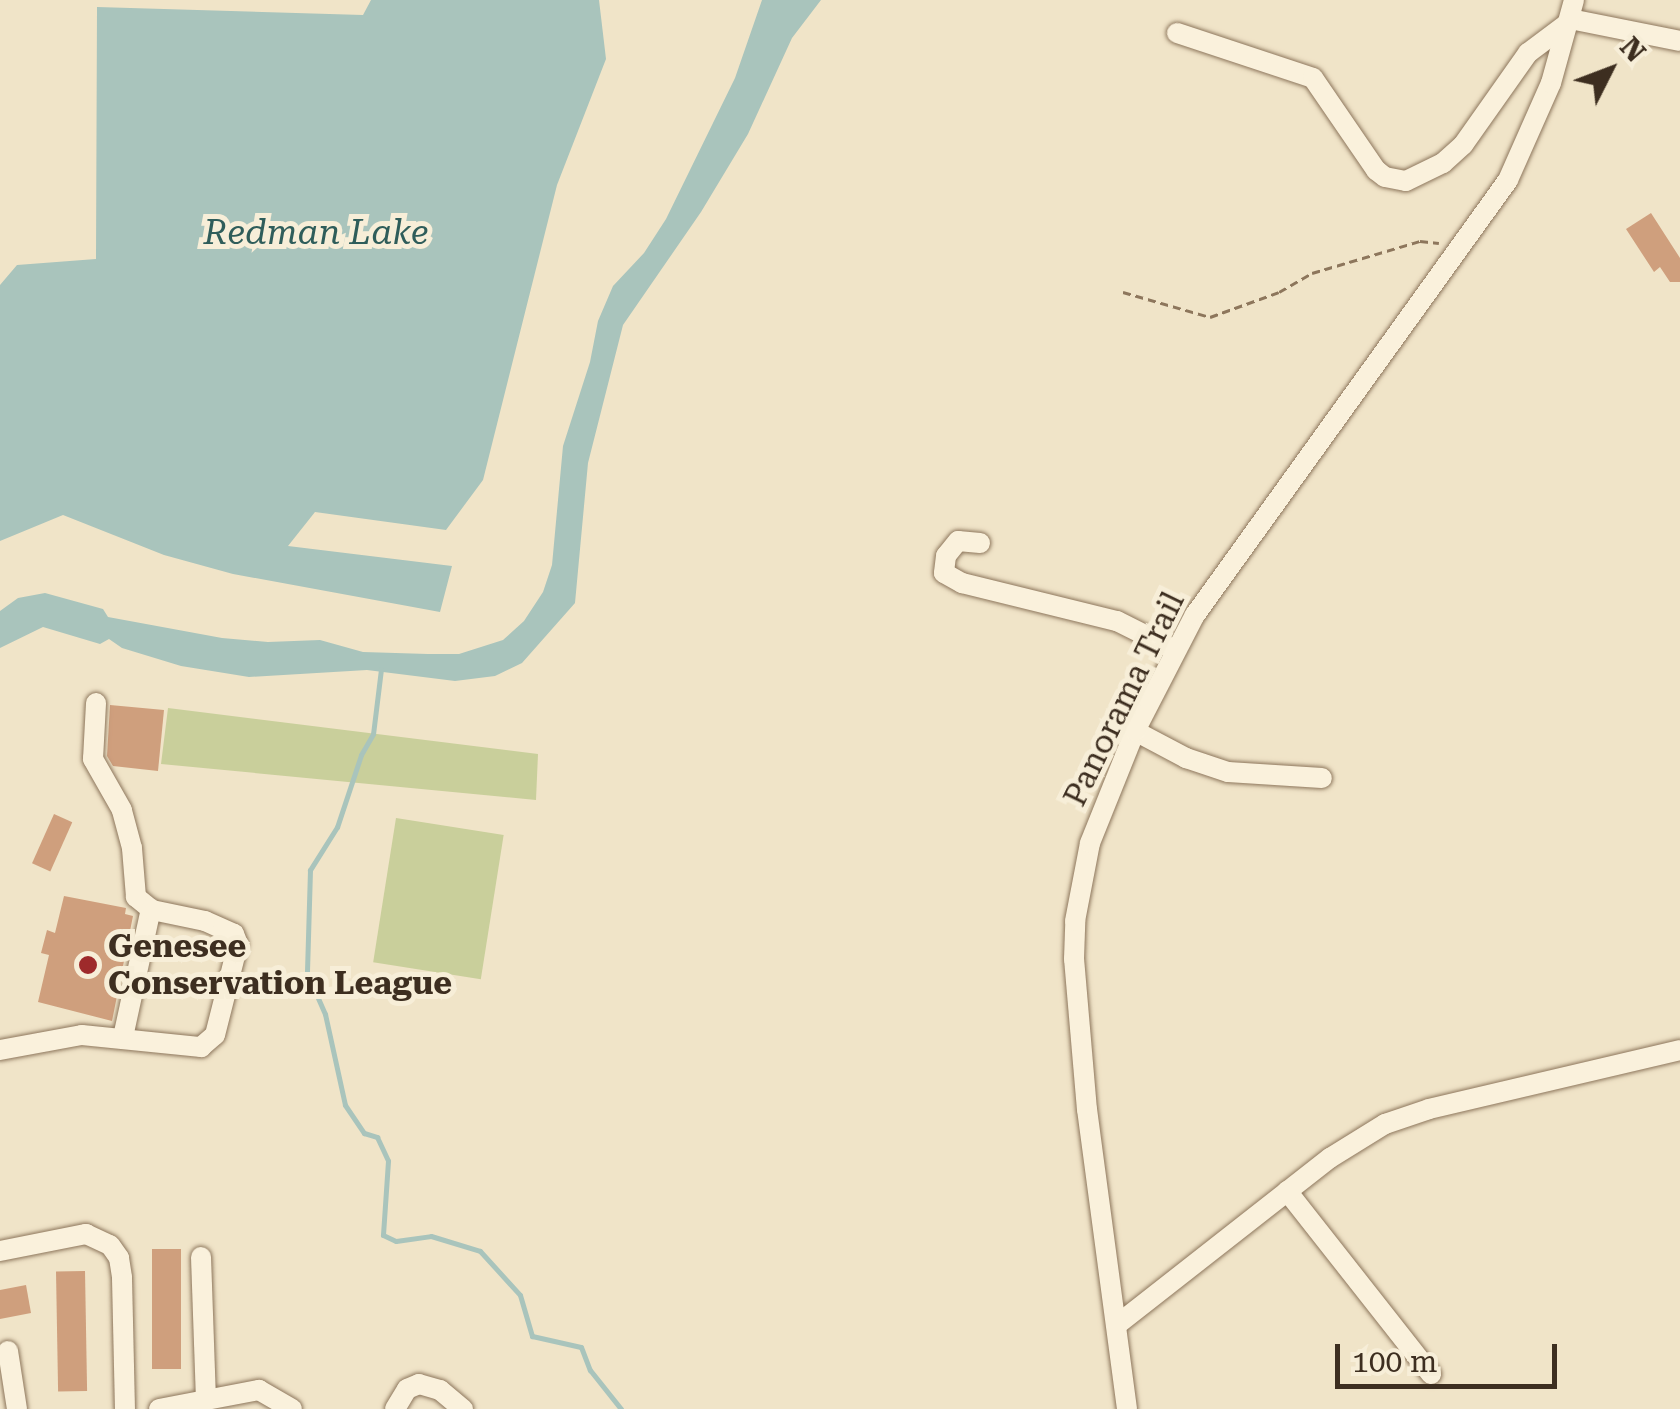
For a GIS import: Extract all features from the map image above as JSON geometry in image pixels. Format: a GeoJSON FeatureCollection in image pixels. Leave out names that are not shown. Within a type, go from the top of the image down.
{"type":"FeatureCollection","features":[{"type":"Feature","properties":{"kind":"street"},"geometry":{"type":"LineString","coordinates":[[1177,33],[1312,78],[1376,170],[1384,177],[1406,181],[1443,163],[1463,145],[1528,53],[1571,14],[1680,41]]}},
{"type":"Feature","properties":{"kind":"street","name":"Panorama Trail"},"geometry":{"type":"LineString","coordinates":[[1127,1409],[1086,1110],[1074,958],[1075,921],[1090,843],[1134,731],[1174,650],[1216,581],[1508,180],[1551,82],[1571,14]]}},
{"type":"Feature","properties":{"kind":"street"},"geometry":{"type":"LineString","coordinates":[[980,543],[958,541],[946,556],[944,573],[962,583],[1118,621],[1174,650]]}},
{"type":"Feature","properties":{"kind":"street"},"geometry":{"type":"LineString","coordinates":[[0,1050],[82,1035],[201,1047],[210,1044],[238,944],[234,934],[205,921],[151,909],[136,898],[132,848],[122,810],[93,759],[96,703]]}},
{"type":"Feature","properties":{"kind":"street"},"geometry":{"type":"LineString","coordinates":[[1134,731],[1186,758],[1228,772],[1322,778]]}},
{"type":"Feature","properties":{"kind":"street"},"geometry":{"type":"LineString","coordinates":[[123,1037],[151,909]]}},
{"type":"Feature","properties":{"kind":"street"},"geometry":{"type":"LineString","coordinates":[[1118,1324],[1366,1133],[1402,1116],[1680,1050]]}},
{"type":"Feature","properties":{"kind":"street"},"geometry":{"type":"LineString","coordinates":[[1287,1191],[1432,1374]]}},
{"type":"Feature","properties":{"kind":"street"},"geometry":{"type":"LineString","coordinates":[[0,1251],[86,1234],[110,1245],[119,1258],[122,1278],[125,1409]]}},
{"type":"Feature","properties":{"kind":"street"},"geometry":{"type":"LineString","coordinates":[[200,1257],[206,1399]]}},
{"type":"Feature","properties":{"kind":"street"},"geometry":{"type":"LineString","coordinates":[[8,1351],[16,1409]]}},
{"type":"Feature","properties":{"kind":"street"},"geometry":{"type":"LineString","coordinates":[[394,1409],[407,1389],[420,1384],[440,1390],[463,1409]]}},
{"type":"Feature","properties":{"kind":"street"},"geometry":{"type":"LineString","coordinates":[[160,1409],[206,1399],[241,1400],[258,1390],[292,1409]]}},
{"type":"Feature","properties":{"kind":"path"},"geometry":{"type":"LineString","coordinates":[[1123,292],[1210,317],[1279,292],[1312,274],[1420,241],[1446,245]]}},
{"type":"Feature","properties":{"kind":"green space"},"geometry":{"type":"Polygon","coordinates":[[[168,708],[538,754],[536,800],[161,764],[168,708]]]}},
{"type":"Feature","properties":{"kind":"green space"},"geometry":{"type":"Polygon","coordinates":[[[396,818],[504,835],[481,979],[373,962],[396,818]]]}},
{"type":"Feature","properties":{"kind":"water","name":"Redman Lake"},"geometry":{"type":"Polygon","coordinates":[[[371,0],[599,0],[606,59],[557,185],[483,480],[446,530],[315,512],[288,546],[452,566],[440,612],[233,574],[164,555],[63,515],[0,541],[0,285],[17,265],[96,259],[97,7],[363,15],[371,0]]]}},
{"type":"Feature","properties":{"kind":"water"},"geometry":{"type":"Polygon","coordinates":[[[762,0],[821,0],[792,38],[748,134],[701,212],[623,325],[588,463],[575,603],[522,663],[495,676],[455,681],[367,670],[249,677],[181,666],[122,648],[109,639],[100,644],[43,627],[0,648],[0,611],[18,598],[45,593],[103,609],[108,617],[222,638],[268,642],[320,640],[363,652],[428,654],[459,654],[503,640],[524,621],[543,592],[552,565],[563,446],[590,362],[598,321],[613,286],[644,253],[666,219],[735,78],[762,0]]]}},
{"type":"Feature","properties":{"kind":"building"},"geometry":{"type":"Polygon","coordinates":[[[1651,213],[1680,258],[1680,282],[1670,282],[1660,267],[1654,272],[1626,229],[1651,213]]]}},
{"type":"Feature","properties":{"kind":"building"},"geometry":{"type":"Polygon","coordinates":[[[110,705],[164,710],[158,771],[113,766],[107,756],[110,705]]]}},
{"type":"Feature","properties":{"kind":"building"},"geometry":{"type":"Polygon","coordinates":[[[54,814],[72,822],[50,871],[32,863],[54,814]]]}},
{"type":"Feature","properties":{"kind":"building","name":"Genesee Conservation League"},"geometry":{"type":"Polygon","coordinates":[[[64,896],[126,908],[125,914],[133,916],[112,1021],[38,1002],[49,955],[41,953],[47,930],[55,933],[64,896]]]}},
{"type":"Feature","properties":{"kind":"building"},"geometry":{"type":"Polygon","coordinates":[[[152,1249],[181,1249],[181,1369],[152,1369],[152,1249]]]}},
{"type":"Feature","properties":{"kind":"building"},"geometry":{"type":"Polygon","coordinates":[[[85,1271],[87,1391],[58,1391],[56,1272],[85,1271]]]}},
{"type":"Feature","properties":{"kind":"building"},"geometry":{"type":"Polygon","coordinates":[[[26,1285],[31,1313],[0,1319],[0,1290],[26,1285]]]}},
{"type":"Feature","properties":{"kind":"waterway"},"geometry":{"type":"LineString","coordinates":[[381,669],[373,734],[361,755],[337,827],[310,870],[307,973],[325,1014],[345,1105],[364,1133],[377,1137],[388,1161],[383,1235],[396,1241],[431,1236],[480,1251],[520,1295],[532,1336],[581,1347],[590,1370],[621,1409]]}},
{"type":"Feature","properties":{"kind":"place","name":"Genesee Conservation League"},"geometry":{"type":"Point","coordinates":[88,965]}}]}
